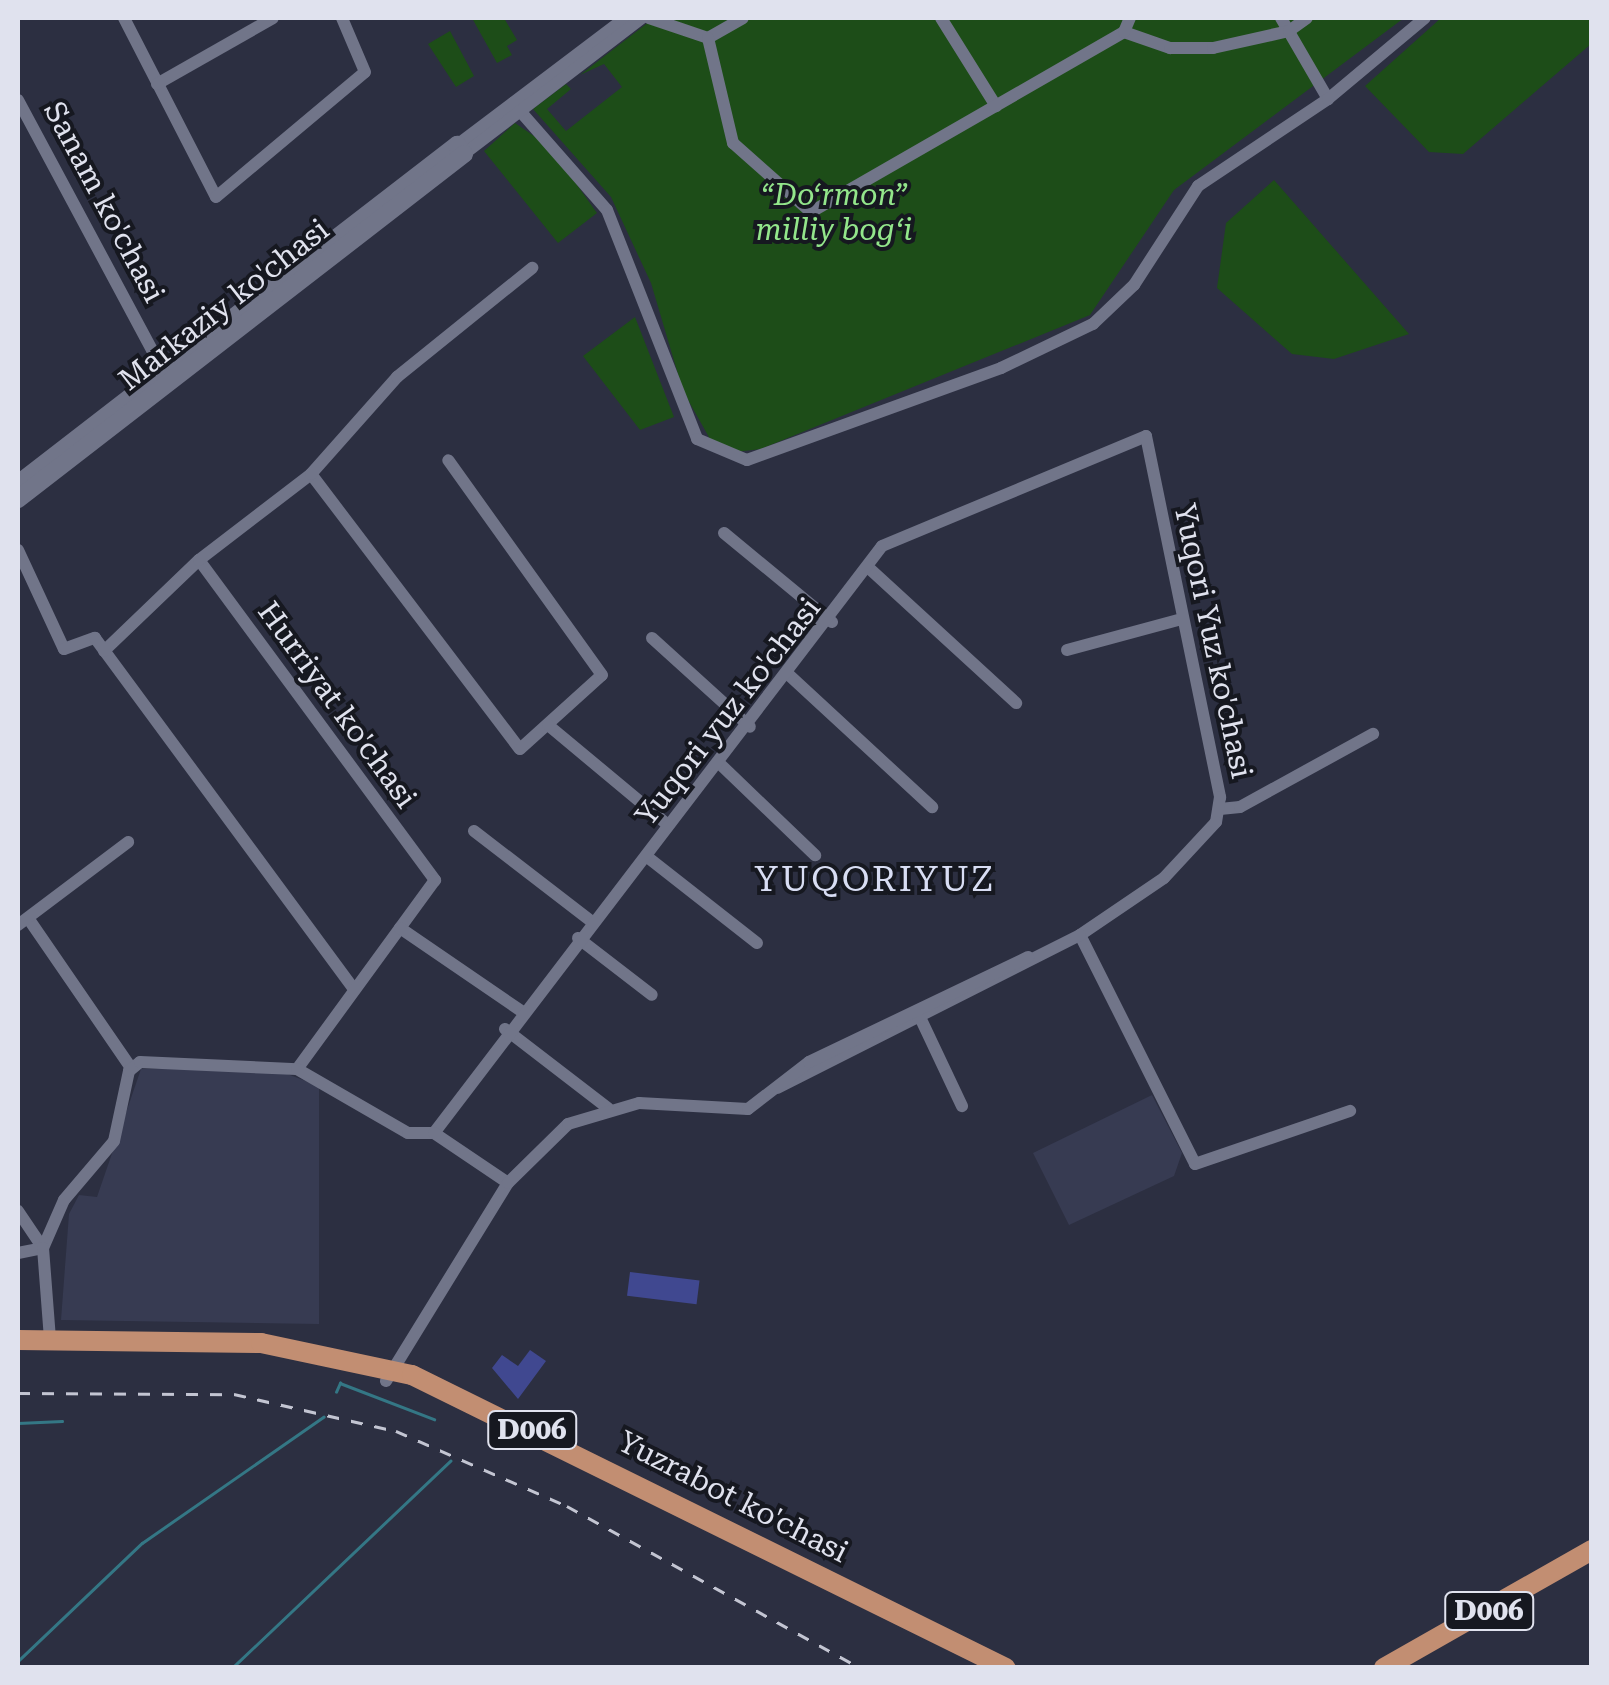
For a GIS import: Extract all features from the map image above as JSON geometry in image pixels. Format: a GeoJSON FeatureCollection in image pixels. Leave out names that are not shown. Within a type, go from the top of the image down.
{"type":"FeatureCollection","features":[{"type":"Feature","properties":{"kind":"main road","name":"Yuzrabot ko'chasi"},"geometry":{"type":"LineString","coordinates":[[18,1340],[234,1340],[388,1375],[538,1441],[1006,1668]]}},
{"type":"Feature","properties":{"kind":"main road","name":"Yuzrabot ko'chasi"},"geometry":{"type":"LineString","coordinates":[[18,1352],[228,1351],[388,1375]]}},
{"type":"Feature","properties":{"kind":"main road","name":"Yuzrabot ko'chasi"},"geometry":{"type":"LineString","coordinates":[[538,1441],[978,1668]]}},
{"type":"Feature","properties":{"kind":"main road","name":"D006"},"geometry":{"type":"LineString","coordinates":[[1384,1668],[1592,1550]]}},
{"type":"Feature","properties":{"kind":"main road","name":"D006"},"geometry":{"type":"LineString","coordinates":[[1414,1668],[1592,1564]]}},
{"type":"Feature","properties":{"kind":"street"},"geometry":{"type":"LineString","coordinates":[[124,18],[209,192],[229,190],[365,72],[342,18]]}},
{"type":"Feature","properties":{"kind":"street"},"geometry":{"type":"LineString","coordinates":[[157,84],[273,18]]}},
{"type":"Feature","properties":{"kind":"street"},"geometry":{"type":"LineString","coordinates":[[460,149],[625,18]]}},
{"type":"Feature","properties":{"kind":"street"},"geometry":{"type":"LineString","coordinates":[[516,107],[646,18],[708,38],[743,18]]}},
{"type":"Feature","properties":{"kind":"street"},"geometry":{"type":"LineString","coordinates":[[942,18],[996,106]]}},
{"type":"Feature","properties":{"kind":"street"},"geometry":{"type":"LineString","coordinates":[[708,38],[733,144],[811,212],[1124,32],[1130,18]]}},
{"type":"Feature","properties":{"kind":"street"},"geometry":{"type":"LineString","coordinates":[[1282,18],[1328,99]]}},
{"type":"Feature","properties":{"kind":"street"},"geometry":{"type":"LineString","coordinates":[[1124,32],[1170,48],[1289,31],[1307,18]]}},
{"type":"Feature","properties":{"kind":"street"},"geometry":{"type":"LineString","coordinates":[[516,107],[607,210],[697,439],[740,460],[1001,368],[1093,324],[1134,284],[1198,186],[1328,99],[1425,18]]}},
{"type":"Feature","properties":{"kind":"street","name":"Sanam ko'chasi"},"geometry":{"type":"LineString","coordinates":[[18,100],[166,376]]}},
{"type":"Feature","properties":{"kind":"street","name":"Markaziy ko'chasi"},"geometry":{"type":"LineString","coordinates":[[18,484],[166,376],[460,149]]}},
{"type":"Feature","properties":{"kind":"street"},"geometry":{"type":"LineString","coordinates":[[104,651],[199,560],[311,474],[397,377],[532,268]]}},
{"type":"Feature","properties":{"kind":"street","name":"Markaziy ko'chasi"},"geometry":{"type":"LineString","coordinates":[[18,500],[166,376]]}},
{"type":"Feature","properties":{"kind":"street","name":"Yuqori yuz ko'chasi"},"geometry":{"type":"LineString","coordinates":[[434,1133],[520,1010],[832,622],[871,570],[883,544],[1146,436]]}},
{"type":"Feature","properties":{"kind":"street","name":"Yuqori Yuz ko'chasi"},"geometry":{"type":"LineString","coordinates":[[388,1375],[508,1183],[556,1133],[608,1108],[748,1108],[777,1088],[918,1014],[1080,934],[1164,878],[1220,809],[1178,620],[1146,436]]}},
{"type":"Feature","properties":{"kind":"street"},"geometry":{"type":"LineString","coordinates":[[311,474],[520,749],[602,675],[448,460]]}},
{"type":"Feature","properties":{"kind":"street"},"geometry":{"type":"LineString","coordinates":[[724,533],[832,622]]}},
{"type":"Feature","properties":{"kind":"street"},"geometry":{"type":"LineString","coordinates":[[18,550],[64,649],[95,638],[352,986]]}},
{"type":"Feature","properties":{"kind":"street","name":"Hurriyat ko'chasi"},"geometry":{"type":"LineString","coordinates":[[199,560],[435,880],[400,928]]}},
{"type":"Feature","properties":{"kind":"street"},"geometry":{"type":"LineString","coordinates":[[871,570],[1016,703]]}},
{"type":"Feature","properties":{"kind":"street"},"geometry":{"type":"LineString","coordinates":[[1067,650],[1178,620]]}},
{"type":"Feature","properties":{"kind":"street"},"geometry":{"type":"LineString","coordinates":[[652,638],[750,727]]}},
{"type":"Feature","properties":{"kind":"street"},"geometry":{"type":"LineString","coordinates":[[789,675],[932,807]]}},
{"type":"Feature","properties":{"kind":"street"},"geometry":{"type":"LineString","coordinates":[[548,724],[668,825]]}},
{"type":"Feature","properties":{"kind":"street"},"geometry":{"type":"LineString","coordinates":[[1220,809],[1240,807],[1374,734]]}},
{"type":"Feature","properties":{"kind":"street"},"geometry":{"type":"LineString","coordinates":[[720,764],[815,854]]}},
{"type":"Feature","properties":{"kind":"street"},"geometry":{"type":"LineString","coordinates":[[474,831],[591,921]]}},
{"type":"Feature","properties":{"kind":"street"},"geometry":{"type":"LineString","coordinates":[[50,1338],[43,1248],[64,1200],[114,1141],[131,1068],[23,921],[128,842]]}},
{"type":"Feature","properties":{"kind":"street"},"geometry":{"type":"LineString","coordinates":[[646,856],[757,944]]}},
{"type":"Feature","properties":{"kind":"street"},"geometry":{"type":"LineString","coordinates":[[297,1069],[352,986],[400,928],[520,1010]]}},
{"type":"Feature","properties":{"kind":"street"},"geometry":{"type":"LineString","coordinates":[[1080,934],[1194,1164],[1350,1111]]}},
{"type":"Feature","properties":{"kind":"street"},"geometry":{"type":"LineString","coordinates":[[578,938],[652,995]]}},
{"type":"Feature","properties":{"kind":"street"},"geometry":{"type":"LineString","coordinates":[[918,1014],[962,1106]]}},
{"type":"Feature","properties":{"kind":"street"},"geometry":{"type":"LineString","coordinates":[[506,1028],[608,1108]]}},
{"type":"Feature","properties":{"kind":"street"},"geometry":{"type":"LineString","coordinates":[[131,1068],[297,1069],[408,1133],[434,1133],[508,1183]]}},
{"type":"Feature","properties":{"kind":"street"},"geometry":{"type":"LineString","coordinates":[[18,1211],[43,1248]]}},
{"type":"Feature","properties":{"kind":"street"},"geometry":{"type":"LineString","coordinates":[[18,1253],[43,1248]]}},
{"type":"Feature","properties":{"kind":"shaded area"},"geometry":{"type":"Polygon","coordinates":[[[141,1069],[274,1069],[319,1086],[319,1324],[61,1320],[69,1214],[79,1195],[97,1197],[141,1069]]]}},
{"type":"Feature","properties":{"kind":"shaded area"},"geometry":{"type":"Polygon","coordinates":[[[1152,1095],[1182,1153],[1174,1176],[1069,1225],[1033,1153],[1152,1095]]]}},
{"type":"Feature","properties":{"kind":"green space"},"geometry":{"type":"Polygon","coordinates":[[[472,18],[504,18],[517,40],[507,46],[512,55],[497,63],[472,18]]]}},
{"type":"Feature","properties":{"kind":"green space","name":"“Do‘rmon” milliy bog‘i"},"geometry":{"type":"Polygon","coordinates":[[[654,18],[1404,18],[1174,190],[1090,315],[761,449],[735,452],[710,439],[683,391],[651,283],[611,197],[533,109],[566,84],[571,89],[547,109],[566,131],[622,87],[604,64],[580,75],[654,18]]]}},
{"type":"Feature","properties":{"kind":"green space"},"geometry":{"type":"Polygon","coordinates":[[[1441,18],[1591,18],[1591,44],[1463,154],[1429,152],[1365,86],[1441,18]]]}},
{"type":"Feature","properties":{"kind":"green space"},"geometry":{"type":"Polygon","coordinates":[[[450,31],[474,76],[456,87],[428,44],[450,31]]]}},
{"type":"Feature","properties":{"kind":"green space"},"geometry":{"type":"Polygon","coordinates":[[[515,123],[550,147],[597,213],[558,243],[484,151],[515,123]]]}},
{"type":"Feature","properties":{"kind":"green space"},"geometry":{"type":"Polygon","coordinates":[[[1274,180],[1409,334],[1334,359],[1292,354],[1217,288],[1226,223],[1274,180]]]}},
{"type":"Feature","properties":{"kind":"green space"},"geometry":{"type":"Polygon","coordinates":[[[635,317],[674,417],[640,430],[583,356],[635,317]]]}},
{"type":"Feature","properties":{"kind":"building"},"geometry":{"type":"Polygon","coordinates":[[[630,1272],[699,1281],[697,1304],[627,1296],[630,1272]]]}},
{"type":"Feature","properties":{"kind":"building"},"geometry":{"type":"Polygon","coordinates":[[[530,1350],[546,1361],[518,1399],[492,1368],[502,1355],[518,1366],[530,1350]]]}},
{"type":"Feature","properties":{"kind":"waterway"},"geometry":{"type":"LineString","coordinates":[[336,1392],[340,1383],[434,1419]]}},
{"type":"Feature","properties":{"kind":"waterway"},"geometry":{"type":"LineString","coordinates":[[18,1661],[142,1543],[323,1417]]}},
{"type":"Feature","properties":{"kind":"waterway"},"geometry":{"type":"LineString","coordinates":[[18,1423],[62,1421]]}},
{"type":"Feature","properties":{"kind":"waterway"},"geometry":{"type":"LineString","coordinates":[[232,1668],[450,1461]]}},
{"type":"Feature","properties":{"kind":"railway"},"geometry":{"type":"LineString","coordinates":[[18,1393],[234,1394],[396,1431],[567,1506],[861,1668]]}},
{"type":"Feature","properties":{"kind":"district","name":"YUQORIYUZ"},"geometry":{"type":"Point","coordinates":[875,880]}}]}
